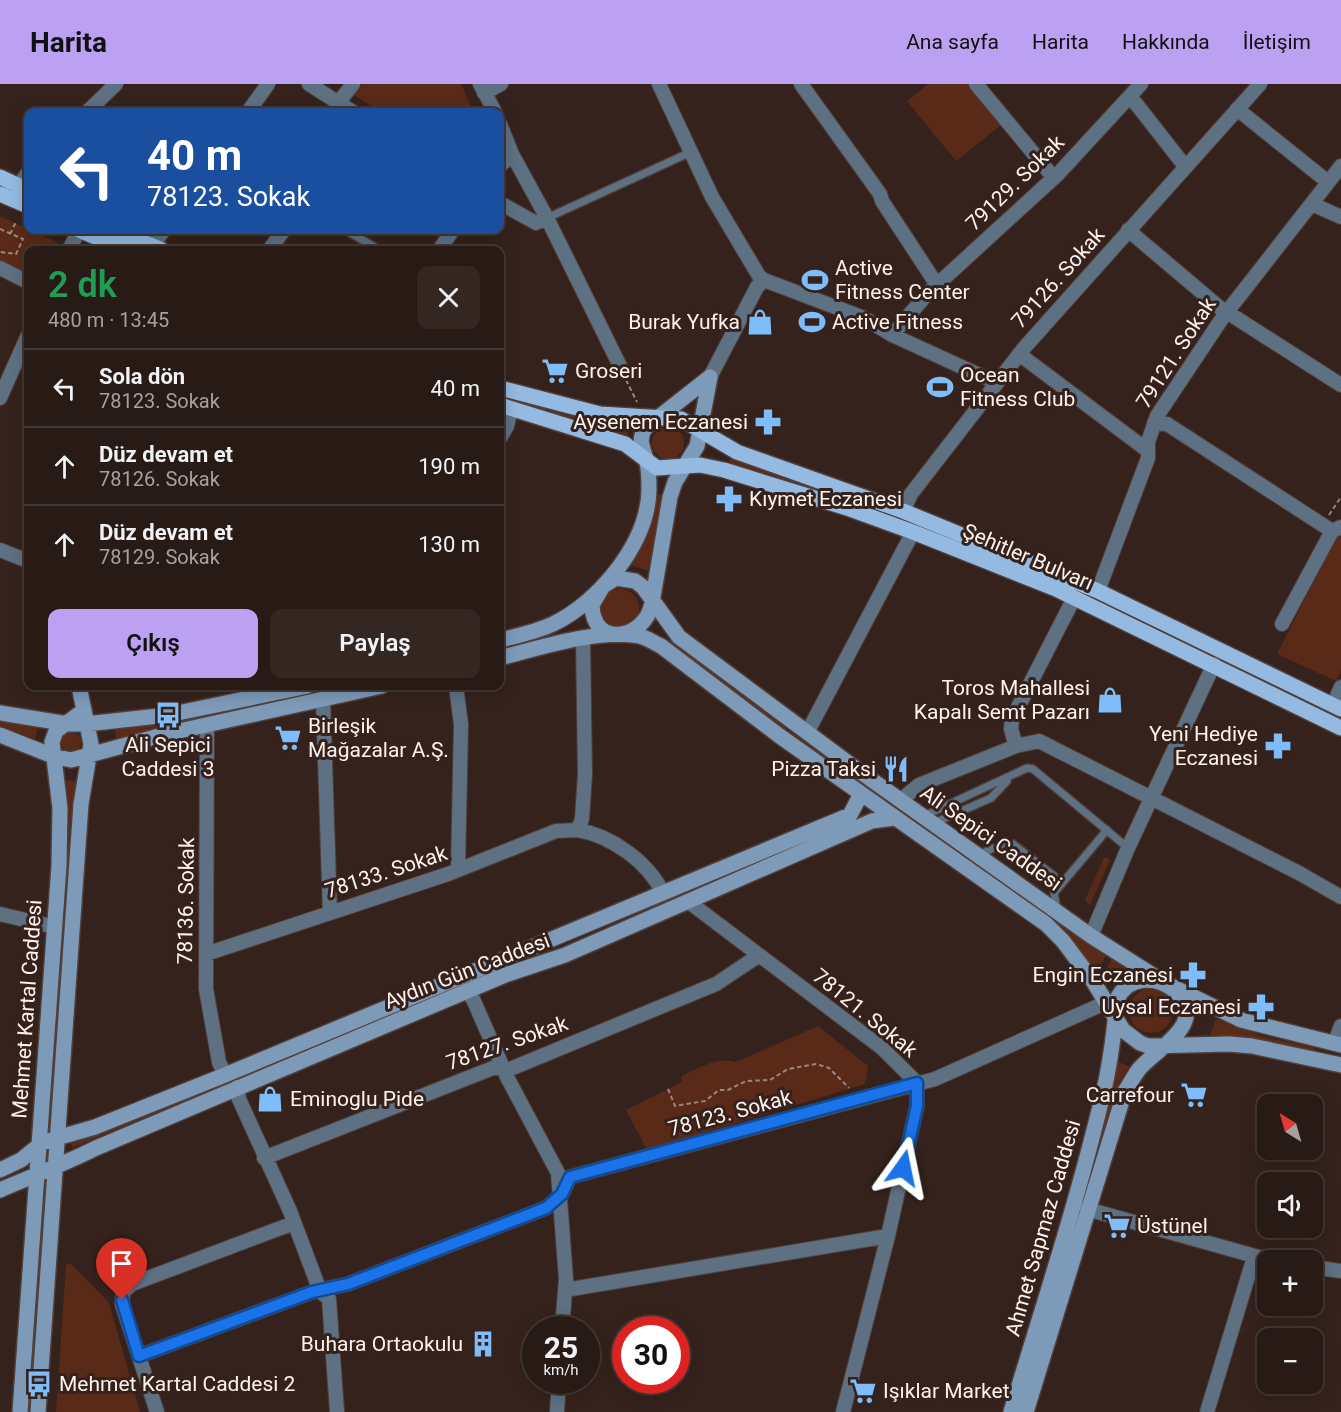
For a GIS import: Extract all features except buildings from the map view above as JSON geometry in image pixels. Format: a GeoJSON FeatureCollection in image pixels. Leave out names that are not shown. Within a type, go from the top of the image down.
{"type":"FeatureCollection","features":[{"type":"Feature","properties":{"kind":"main road"},"geometry":{"type":"LineString","coordinates":[[0,177],[23,188]]}},
{"type":"Feature","properties":{"kind":"main road"},"geometry":{"type":"LineString","coordinates":[[0,194],[24,204]]}},
{"type":"Feature","properties":{"kind":"main road"},"geometry":{"type":"LineString","coordinates":[[88,234],[117,246]]}},
{"type":"Feature","properties":{"kind":"main road"},"geometry":{"type":"LineString","coordinates":[[124,234],[152,246]]}},
{"type":"Feature","properties":{"kind":"main road"},"geometry":{"type":"LineString","coordinates":[[710,377],[696,446],[670,497],[652,603],[643,623],[636,629],[616,635],[602,628],[592,612],[594,598],[621,566],[640,529],[649,491],[647,462],[640,444],[641,435],[645,428],[710,377]]}},
{"type":"Feature","properties":{"kind":"main road"},"geometry":{"type":"LineString","coordinates":[[504,389],[600,414],[681,419],[698,430]]}},
{"type":"Feature","properties":{"kind":"main road"},"geometry":{"type":"LineString","coordinates":[[506,407],[625,444],[647,462],[664,469],[684,466]]}},
{"type":"Feature","properties":{"kind":"main road","name":"Şehitler Bulvarı"},"geometry":{"type":"LineString","coordinates":[[698,430],[737,452],[903,511],[1098,591],[1337,707]]}},
{"type":"Feature","properties":{"kind":"main road","name":"Şehitler Bulvarı"},"geometry":{"type":"LineString","coordinates":[[684,466],[700,465],[747,477],[913,532],[1074,598],[1214,664],[1341,728]]}},
{"type":"Feature","properties":{"kind":"main road"},"geometry":{"type":"LineString","coordinates":[[504,639],[554,623],[616,578],[636,580],[644,587],[652,603]]}},
{"type":"Feature","properties":{"kind":"main road","name":"Ali Sepici Caddesi"},"geometry":{"type":"LineString","coordinates":[[652,603],[679,637],[807,733],[1091,936],[1167,984],[1241,1020],[1338,1044]]}},
{"type":"Feature","properties":{"kind":"main road","name":"Ali Sepici Caddesi"},"geometry":{"type":"LineString","coordinates":[[504,657],[582,639],[616,635],[640,636],[661,646],[894,818],[1046,924],[1077,958],[1115,1019]]}},
{"type":"Feature","properties":{"kind":"main road","name":"Mehmet Kartal Caddesi"},"geometry":{"type":"LineString","coordinates":[[38,1412],[81,804],[91,756],[91,739],[80,690]]}},
{"type":"Feature","properties":{"kind":"main road"},"geometry":{"type":"LineString","coordinates":[[0,713],[68,724],[85,718],[168,715],[289,690]]}},
{"type":"Feature","properties":{"kind":"main road"},"geometry":{"type":"LineString","coordinates":[[0,735],[53,756],[71,760],[207,725],[364,690]]}},
{"type":"Feature","properties":{"kind":"main road","name":"Mehmet Kartal Caddesi"},"geometry":{"type":"LineString","coordinates":[[20,1412],[55,927],[60,818],[52,742],[56,731],[68,724]]}},
{"type":"Feature","properties":{"kind":"main road","name":"Aydın Gün Caddesi"},"geometry":{"type":"LineString","coordinates":[[38,1145],[95,1127],[225,1075],[850,815],[861,794]]}},
{"type":"Feature","properties":{"kind":"main road","name":"Aydın Gün Caddesi"},"geometry":{"type":"LineString","coordinates":[[37,1172],[56,1168],[96,1148],[237,1087],[466,991],[565,955],[872,821],[894,818]]}},
{"type":"Feature","properties":{"kind":"main road"},"geometry":{"type":"LineString","coordinates":[[466,991],[462,980],[475,970],[488,967],[493,974],[486,983]]}},
{"type":"Feature","properties":{"kind":"main road"},"geometry":{"type":"LineString","coordinates":[[1164,1045],[1184,1025],[1186,1011],[1184,1001],[1167,984],[1141,980],[1128,986],[1116,999],[1115,1019],[1131,1038],[1148,1046],[1252,1046],[1341,1065]]}},
{"type":"Feature","properties":{"kind":"main road","name":"Ahmet Sapmaz Caddesi"},"geometry":{"type":"LineString","coordinates":[[1011,1412],[1089,1154],[1104,1093],[1115,1019]]}},
{"type":"Feature","properties":{"kind":"main road","name":"Ahmet Sapmaz Caddesi"},"geometry":{"type":"LineString","coordinates":[[1026,1412],[1125,1091],[1138,1070],[1164,1045]]}},
{"type":"Feature","properties":{"kind":"main road"},"geometry":{"type":"LineString","coordinates":[[0,1170],[21,1160],[38,1145]]}},
{"type":"Feature","properties":{"kind":"main road"},"geometry":{"type":"LineString","coordinates":[[0,1190],[37,1172]]}},
{"type":"Feature","properties":{"kind":"street"},"geometry":{"type":"LineString","coordinates":[[91,108],[116,84]]}},
{"type":"Feature","properties":{"kind":"street"},"geometry":{"type":"LineString","coordinates":[[251,108],[268,84]]}},
{"type":"Feature","properties":{"kind":"street"},"geometry":{"type":"LineString","coordinates":[[309,84],[346,108]]}},
{"type":"Feature","properties":{"kind":"street"},"geometry":{"type":"LineString","coordinates":[[338,103],[352,84]]}},
{"type":"Feature","properties":{"kind":"street"},"geometry":{"type":"LineString","coordinates":[[493,108],[482,88],[501,84]]}},
{"type":"Feature","properties":{"kind":"street"},"geometry":{"type":"LineString","coordinates":[[660,84],[712,197],[759,276],[764,280],[864,318],[892,335],[997,383]]}},
{"type":"Feature","properties":{"kind":"street"},"geometry":{"type":"LineString","coordinates":[[801,84],[880,194],[882,201],[937,285]]}},
{"type":"Feature","properties":{"kind":"street"},"geometry":{"type":"LineString","coordinates":[[976,84],[1054,178]]}},
{"type":"Feature","properties":{"kind":"street","name":"79129. Sokak"},"geometry":{"type":"LineString","coordinates":[[892,335],[937,285],[1054,178],[1141,84]]}},
{"type":"Feature","properties":{"kind":"street","name":"79126. Sokak"},"geometry":{"type":"LineString","coordinates":[[903,511],[911,494],[1019,354],[1184,165],[1260,84]]}},
{"type":"Feature","properties":{"kind":"street"},"geometry":{"type":"LineString","coordinates":[[1130,96],[1184,165]]}},
{"type":"Feature","properties":{"kind":"street"},"geometry":{"type":"LineString","coordinates":[[1237,109],[1328,182]]}},
{"type":"Feature","properties":{"kind":"street"},"geometry":{"type":"LineString","coordinates":[[504,134],[622,370]]}},
{"type":"Feature","properties":{"kind":"street"},"geometry":{"type":"LineString","coordinates":[[504,162],[512,154]]}},
{"type":"Feature","properties":{"kind":"street","name":"79121. Sokak"},"geometry":{"type":"LineString","coordinates":[[1098,591],[1148,458],[1147,450],[1154,423],[1227,312],[1341,166]]}},
{"type":"Feature","properties":{"kind":"street"},"geometry":{"type":"LineString","coordinates":[[1312,204],[1341,217]]}},
{"type":"Feature","properties":{"kind":"street"},"geometry":{"type":"LineString","coordinates":[[504,205],[537,223],[548,218]]}},
{"type":"Feature","properties":{"kind":"street"},"geometry":{"type":"LineString","coordinates":[[1128,231],[1227,312],[1341,384]]}},
{"type":"Feature","properties":{"kind":"street"},"geometry":{"type":"LineString","coordinates":[[0,268],[24,280]]}},
{"type":"Feature","properties":{"kind":"street"},"geometry":{"type":"LineString","coordinates":[[710,377],[757,287],[764,280]]}},
{"type":"Feature","properties":{"kind":"street"},"geometry":{"type":"LineString","coordinates":[[0,398],[24,344]]}},
{"type":"Feature","properties":{"kind":"street"},"geometry":{"type":"LineString","coordinates":[[1019,354],[1147,450]]}},
{"type":"Feature","properties":{"kind":"street"},"geometry":{"type":"LineString","coordinates":[[504,431],[507,426],[506,407]]}},
{"type":"Feature","properties":{"kind":"street"},"geometry":{"type":"LineString","coordinates":[[1154,423],[1167,424],[1336,529],[1282,624]]}},
{"type":"Feature","properties":{"kind":"street"},"geometry":{"type":"LineString","coordinates":[[807,733],[913,532]]}},
{"type":"Feature","properties":{"kind":"street"},"geometry":{"type":"LineString","coordinates":[[0,550],[24,559]]}},
{"type":"Feature","properties":{"kind":"street"},"geometry":{"type":"LineString","coordinates":[[1016,746],[1011,729],[1012,719],[1074,598]]}},
{"type":"Feature","properties":{"kind":"street"},"geometry":{"type":"LineString","coordinates":[[582,639],[585,776],[582,819],[578,830],[608,838],[654,876],[663,893]]}},
{"type":"Feature","properties":{"kind":"street"},"geometry":{"type":"LineString","coordinates":[[1091,936],[1128,848],[1214,664]]}},
{"type":"Feature","properties":{"kind":"street"},"geometry":{"type":"LineString","coordinates":[[1337,707],[1341,687]]}},
{"type":"Feature","properties":{"kind":"street"},"geometry":{"type":"LineString","coordinates":[[457,690],[461,724],[458,870]]}},
{"type":"Feature","properties":{"kind":"street"},"geometry":{"type":"LineString","coordinates":[[323,699],[330,913]]}},
{"type":"Feature","properties":{"kind":"street","name":"78136. Sokak"},"geometry":{"type":"LineString","coordinates":[[207,725],[206,989],[219,1062],[225,1075]]}},
{"type":"Feature","properties":{"kind":"street"},"geometry":{"type":"LineString","coordinates":[[901,800],[920,785],[1016,746],[1039,741],[1341,897]]}},
{"type":"Feature","properties":{"kind":"street","name":"78133. Sokak"},"geometry":{"type":"LineString","coordinates":[[206,954],[458,870],[556,831],[578,830]]}},
{"type":"Feature","properties":{"kind":"street","name":"78121. Sokak"},"geometry":{"type":"LineString","coordinates":[[689,902],[882,1048],[917,1083],[917,1106],[888,1236],[843,1412]]}},
{"type":"Feature","properties":{"kind":"street"},"geometry":{"type":"LineString","coordinates":[[0,914],[55,927]]}},
{"type":"Feature","properties":{"kind":"street","name":"78127. Sokak"},"geometry":{"type":"LineString","coordinates":[[264,1158],[493,1068],[510,1069],[716,984],[758,956]]}},
{"type":"Feature","properties":{"kind":"street"},"geometry":{"type":"LineString","coordinates":[[466,991],[473,999],[503,1069],[558,1173],[562,1194],[565,1290],[563,1316]]}},
{"type":"Feature","properties":{"kind":"street","name":"78123. Sokak"},"geometry":{"type":"LineString","coordinates":[[139,1356],[320,1291],[348,1284],[546,1208],[562,1194],[570,1177],[935,1079],[1105,1003]]}},
{"type":"Feature","properties":{"kind":"street"},"geometry":{"type":"LineString","coordinates":[[1338,1044],[1341,1026]]}},
{"type":"Feature","properties":{"kind":"street"},"geometry":{"type":"LineString","coordinates":[[237,1087],[239,1099],[294,1222],[320,1291],[329,1299],[337,1412]]}},
{"type":"Feature","properties":{"kind":"street"},"geometry":{"type":"LineString","coordinates":[[1087,1209],[1257,1258]]}},
{"type":"Feature","properties":{"kind":"street"},"geometry":{"type":"LineString","coordinates":[[157,1412],[122,1300],[128,1286],[294,1222]]}},
{"type":"Feature","properties":{"kind":"street"},"geometry":{"type":"LineString","coordinates":[[565,1290],[888,1236]]}},
{"type":"Feature","properties":{"kind":"street"},"geometry":{"type":"LineString","coordinates":[[1207,1412],[1254,1257]]}},
{"type":"Feature","properties":{"kind":"street"},"geometry":{"type":"LineString","coordinates":[[1323,1269],[1341,1271]]}},
{"type":"Feature","properties":{"kind":"street"},"geometry":{"type":"LineString","coordinates":[[557,1412],[558,1394]]}},
{"type":"Feature","properties":{"kind":"lane"},"geometry":{"type":"LineString","coordinates":[[548,218],[691,152]]}},
{"type":"Feature","properties":{"kind":"lane"},"geometry":{"type":"LineString","coordinates":[[352,234],[373,246]]}},
{"type":"Feature","properties":{"kind":"lane"},"geometry":{"type":"LineString","coordinates":[[928,820],[1027,768],[1033,769],[1128,848]]}},
{"type":"Feature","properties":{"kind":"lane"},"geometry":{"type":"LineString","coordinates":[[928,820],[991,798],[1010,776]]}},
{"type":"Feature","properties":{"kind":"lane"},"geometry":{"type":"LineString","coordinates":[[1057,910],[1054,892],[1107,830]]}},
{"type":"Feature","properties":{"kind":"lane"},"geometry":{"type":"LineString","coordinates":[[979,855],[991,849],[1013,844],[1054,876],[1057,888]]}},
{"type":"Feature","properties":{"kind":"path"},"geometry":{"type":"LineString","coordinates":[[10,234],[16,222]]}},
{"type":"Feature","properties":{"kind":"path"},"geometry":{"type":"LineString","coordinates":[[0,229],[23,239],[16,254],[0,252]]}},
{"type":"Feature","properties":{"kind":"path"},"geometry":{"type":"LineString","coordinates":[[622,370],[637,402]]}},
{"type":"Feature","properties":{"kind":"path"},"geometry":{"type":"LineString","coordinates":[[668,1089],[675,1106],[705,1101],[719,1090],[728,1090],[746,1081],[770,1080],[788,1069],[816,1064],[829,1068],[851,1090]]}},
{"type":"Feature","properties":{"kind":"shaded area"},"geometry":{"type":"Polygon","coordinates":[[[363,84],[461,84],[472,108],[374,108],[354,95],[363,84]]]}},
{"type":"Feature","properties":{"kind":"shaded area"},"geometry":{"type":"Polygon","coordinates":[[[928,84],[968,84],[1001,125],[956,161],[907,101],[928,84]]]}},
{"type":"Feature","properties":{"kind":"shaded area"},"geometry":{"type":"Polygon","coordinates":[[[0,216],[24,227],[24,234],[39,234],[58,243],[57,246],[24,246],[24,276],[0,264],[0,216]]]}},
{"type":"Feature","properties":{"kind":"shaded area"},"geometry":{"type":"Polygon","coordinates":[[[504,396],[595,419],[593,427],[504,400],[504,396]]]}},
{"type":"Feature","properties":{"kind":"shaded area"},"geometry":{"type":"Polygon","coordinates":[[[598,420],[630,426],[627,438],[597,428],[598,420]]]}},
{"type":"Feature","properties":{"kind":"shaded area"},"geometry":{"type":"Polygon","coordinates":[[[668,427],[679,432],[684,443],[679,454],[668,459],[657,454],[652,443],[657,432],[668,427]]]}},
{"type":"Feature","properties":{"kind":"shaded area"},"geometry":{"type":"Polygon","coordinates":[[[730,458],[873,508],[872,511],[728,465],[730,458]]]}},
{"type":"Feature","properties":{"kind":"shaded area"},"geometry":{"type":"Polygon","coordinates":[[[656,494],[663,495],[648,571],[632,565],[646,534],[656,494]]]}},
{"type":"Feature","properties":{"kind":"shaded area"},"geometry":{"type":"Polygon","coordinates":[[[1341,536],[1341,670],[1336,681],[1277,654],[1336,538],[1341,536]]]}},
{"type":"Feature","properties":{"kind":"shaded area"},"geometry":{"type":"Polygon","coordinates":[[[1061,582],[1297,695],[1296,697],[1060,585],[1061,582]]]}},
{"type":"Feature","properties":{"kind":"shaded area"},"geometry":{"type":"Polygon","coordinates":[[[620,589],[633,595],[639,608],[633,621],[620,627],[607,621],[601,608],[607,595],[620,589]]]}},
{"type":"Feature","properties":{"kind":"shaded area"},"geometry":{"type":"Polygon","coordinates":[[[669,639],[787,728],[784,731],[666,643],[669,639]]]}},
{"type":"Feature","properties":{"kind":"shaded area"},"geometry":{"type":"Polygon","coordinates":[[[221,711],[222,714],[116,739],[115,728],[154,724],[221,711]]]}},
{"type":"Feature","properties":{"kind":"shaded area"},"geometry":{"type":"Polygon","coordinates":[[[0,720],[38,727],[35,739],[0,727],[0,720]]]}},
{"type":"Feature","properties":{"kind":"shaded area"},"geometry":{"type":"Polygon","coordinates":[[[788,730],[902,810],[899,813],[786,732],[788,730]]]}},
{"type":"Feature","properties":{"kind":"shaded area"},"geometry":{"type":"Polygon","coordinates":[[[71,732],[78,735],[81,742],[78,749],[71,752],[64,749],[61,742],[64,735],[71,732]]]}},
{"type":"Feature","properties":{"kind":"shaded area"},"geometry":{"type":"Polygon","coordinates":[[[63,780],[78,781],[53,1130],[46,1130],[63,780]]]}},
{"type":"Feature","properties":{"kind":"shaded area"},"geometry":{"type":"Polygon","coordinates":[[[904,812],[1106,955],[1098,973],[1060,929],[902,815],[904,812]]]}},
{"type":"Feature","properties":{"kind":"shaded area"},"geometry":{"type":"Polygon","coordinates":[[[1014,853],[1039,872],[1041,879],[1004,854],[1014,853]]]}},
{"type":"Feature","properties":{"kind":"shaded area"},"geometry":{"type":"Polygon","coordinates":[[[1107,857],[1110,860],[1090,905],[1085,900],[1104,858],[1107,857]]]}},
{"type":"Feature","properties":{"kind":"shaded area"},"geometry":{"type":"Polygon","coordinates":[[[1112,958],[1127,969],[1105,985],[1101,979],[1112,958]]]}},
{"type":"Feature","properties":{"kind":"shaded area"},"geometry":{"type":"Polygon","coordinates":[[[1151,989],[1160,990],[1167,995],[1172,1002],[1172,1020],[1167,1027],[1160,1032],[1151,1033],[1142,1032],[1135,1027],[1130,1020],[1129,1011],[1130,1002],[1135,995],[1142,990],[1151,989]]]}},
{"type":"Feature","properties":{"kind":"shaded area"},"geometry":{"type":"Polygon","coordinates":[[[1216,1019],[1265,1037],[1315,1048],[1315,1051],[1243,1037],[1210,1035],[1216,1019]]]}},
{"type":"Feature","properties":{"kind":"shaded area"},"geometry":{"type":"Polygon","coordinates":[[[818,1026],[868,1066],[865,1084],[647,1150],[626,1110],[682,1082],[681,1076],[701,1066],[722,1061],[736,1062],[818,1026]]]}},
{"type":"Feature","properties":{"kind":"shaded area"},"geometry":{"type":"Polygon","coordinates":[[[1117,1061],[1129,1067],[1119,1083],[1020,1412],[1017,1412],[1105,1115],[1117,1061]]]}},
{"type":"Feature","properties":{"kind":"shaded area"},"geometry":{"type":"Polygon","coordinates":[[[208,1089],[209,1091],[72,1148],[71,1142],[98,1134],[208,1089]]]}},
{"type":"Feature","properties":{"kind":"shaded area"},"geometry":{"type":"Polygon","coordinates":[[[42,1181],[49,1181],[32,1412],[26,1412],[42,1181]]]}},
{"type":"Feature","properties":{"kind":"shaded area"},"geometry":{"type":"Polygon","coordinates":[[[70,1263],[109,1303],[140,1412],[56,1412],[66,1265],[70,1263]]]}},
{"type":"Feature","properties":{"kind":"place","name":"Active Fitness Center"},"geometry":{"type":"Point","coordinates":[815,280]}},
{"type":"Feature","properties":{"kind":"place","name":"Burak Yufka"},"geometry":{"type":"Point","coordinates":[760,322]}},
{"type":"Feature","properties":{"kind":"place","name":"Active Fitness"},"geometry":{"type":"Point","coordinates":[812,322]}},
{"type":"Feature","properties":{"kind":"place","name":"Groseri"},"geometry":{"type":"Point","coordinates":[555,371]}},
{"type":"Feature","properties":{"kind":"place","name":"Ocean Fitness Club"},"geometry":{"type":"Point","coordinates":[940,387]}},
{"type":"Feature","properties":{"kind":"place","name":"Aysenem Eczanesi"},"geometry":{"type":"Point","coordinates":[768,422]}},
{"type":"Feature","properties":{"kind":"place","name":"Kıymet Eczanesi"},"geometry":{"type":"Point","coordinates":[729,499]}},
{"type":"Feature","properties":{"kind":"place","name":"Toros Mahallesi Kapalı Semt Pazarı"},"geometry":{"type":"Point","coordinates":[1110,700]}},
{"type":"Feature","properties":{"kind":"place","name":"Ali Sepici Caddesi 3"},"geometry":{"type":"Point","coordinates":[168,715]}},
{"type":"Feature","properties":{"kind":"place","name":"Birleşik Mağazalar A.Ş."},"geometry":{"type":"Point","coordinates":[288,738]}},
{"type":"Feature","properties":{"kind":"place","name":"Yeni Hediye Eczanesi"},"geometry":{"type":"Point","coordinates":[1278,746]}},
{"type":"Feature","properties":{"kind":"place","name":"Pizza Taksi"},"geometry":{"type":"Point","coordinates":[896,769]}},
{"type":"Feature","properties":{"kind":"place","name":"Engin Eczanesi"},"geometry":{"type":"Point","coordinates":[1193,975]}},
{"type":"Feature","properties":{"kind":"place","name":"Uysal Eczanesi"},"geometry":{"type":"Point","coordinates":[1261,1007]}},
{"type":"Feature","properties":{"kind":"place","name":"Carrefour"},"geometry":{"type":"Point","coordinates":[1194,1095]}},
{"type":"Feature","properties":{"kind":"place","name":"Eminoglu Pide"},"geometry":{"type":"Point","coordinates":[270,1099]}},
{"type":"Feature","properties":{"kind":"place","name":"Üstünel"},"geometry":{"type":"Point","coordinates":[1117,1226]}},
{"type":"Feature","properties":{"kind":"place","name":"Buhara Ortaokulu"},"geometry":{"type":"Point","coordinates":[483,1344]}},
{"type":"Feature","properties":{"kind":"place","name":"Mehmet Kartal Caddesi 2"},"geometry":{"type":"Point","coordinates":[39,1384]}},
{"type":"Feature","properties":{"kind":"place","name":"Işıklar Market"},"geometry":{"type":"Point","coordinates":[863,1391]}},
{"type":"Feature","properties":{"kind":"route"},"geometry":{"type":"LineString","coordinates":[[122,1300],[139,1356],[312,1292],[348,1284],[546,1208],[562,1194],[570,1177],[877,1096],[917,1083],[917,1106],[903,1168]]}}]}
